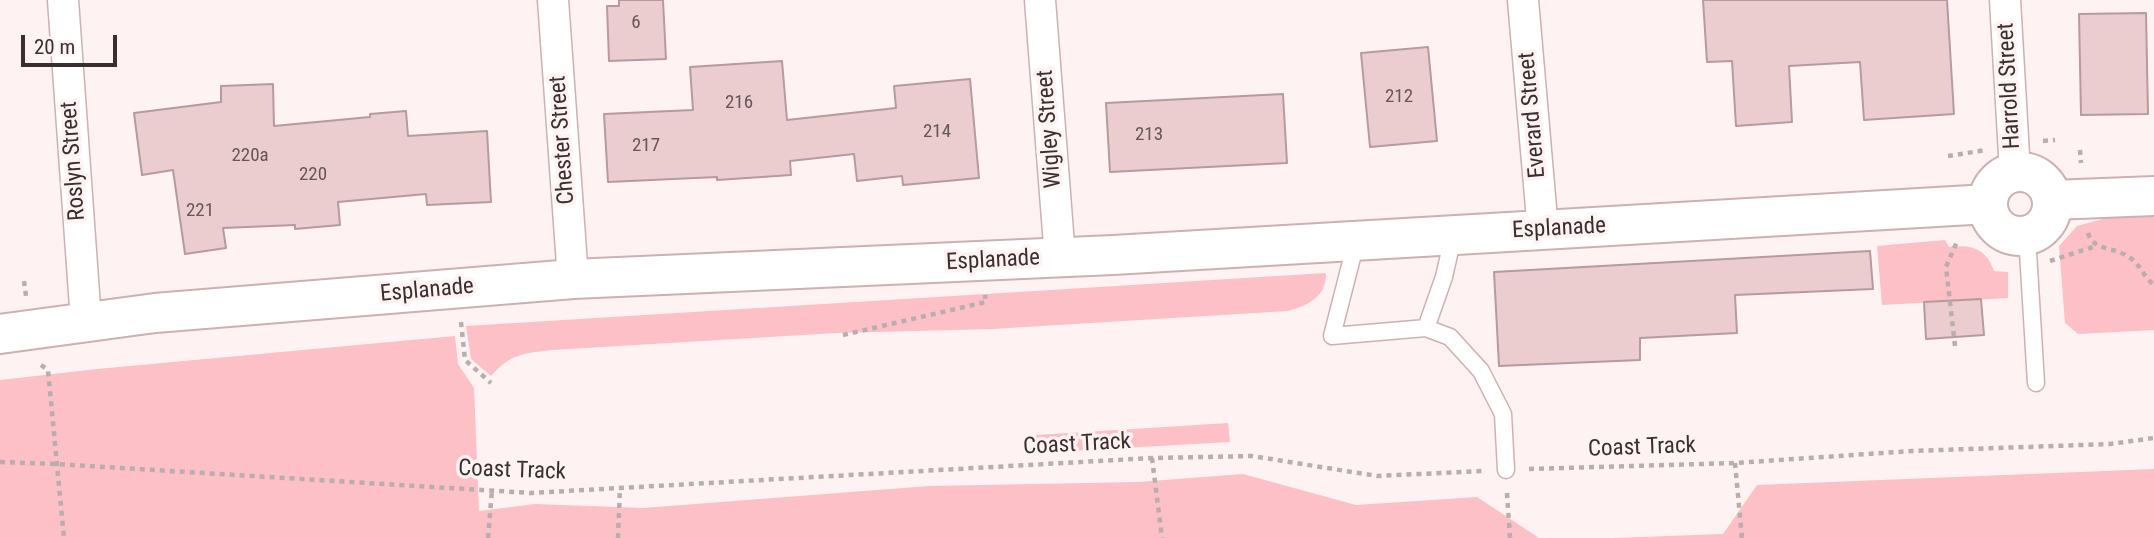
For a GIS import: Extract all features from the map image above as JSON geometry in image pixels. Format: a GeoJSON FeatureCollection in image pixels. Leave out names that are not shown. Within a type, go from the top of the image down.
{"type":"FeatureCollection","features":[{"type":"Feature","properties":{"kind":"street","name":"Roslyn Street"},"geometry":{"type":"LineString","coordinates":[[63,0],[86,321]]}},
{"type":"Feature","properties":{"kind":"street","name":"Chester Street"},"geometry":{"type":"LineString","coordinates":[[552,0],[573,279]]}},
{"type":"Feature","properties":{"kind":"street","name":"Wigley Street"},"geometry":{"type":"LineString","coordinates":[[1040,0],[1060,258]]}},
{"type":"Feature","properties":{"kind":"street","name":"Everard Street"},"geometry":{"type":"LineString","coordinates":[[1523,0],[1543,231]]}},
{"type":"Feature","properties":{"kind":"street","name":"Harrold Street"},"geometry":{"type":"LineString","coordinates":[[2001,161],[2005,0]]}},
{"type":"Feature","properties":{"kind":"street"},"geometry":{"type":"LineString","coordinates":[[2001,161],[2043,181],[2052,200],[2038,248],[2006,233],[1997,227],[1991,218],[1988,204],[2001,161]]}},
{"type":"Feature","properties":{"kind":"street"},"geometry":{"type":"LineString","coordinates":[[2052,200],[2154,196]]}},
{"type":"Feature","properties":{"kind":"street","name":"Esplanade"},"geometry":{"type":"LineString","coordinates":[[0,334],[155,313],[573,279],[1060,258],[1988,204]]}},
{"type":"Feature","properties":{"kind":"lane"},"geometry":{"type":"LineString","coordinates":[[1426,328],[1444,277],[1453,234]]}},
{"type":"Feature","properties":{"kind":"lane"},"geometry":{"type":"LineString","coordinates":[[1356,242],[1332,336],[1426,328],[1450,337],[1482,371],[1503,414],[1506,470]]}},
{"type":"Feature","properties":{"kind":"lane"},"geometry":{"type":"LineString","coordinates":[[2036,383],[2038,248]]}},
{"type":"Feature","properties":{"kind":"path"},"geometry":{"type":"LineString","coordinates":[[2043,141],[2055,140]]}},
{"type":"Feature","properties":{"kind":"path"},"geometry":{"type":"LineString","coordinates":[[1948,156],[2001,161]]}},
{"type":"Feature","properties":{"kind":"path"},"geometry":{"type":"LineString","coordinates":[[2088,228],[2089,237],[2096,246]]}},
{"type":"Feature","properties":{"kind":"path"},"geometry":{"type":"LineString","coordinates":[[1955,346],[1946,267],[1958,238]]}},
{"type":"Feature","properties":{"kind":"path"},"geometry":{"type":"LineString","coordinates":[[2038,248],[2096,246],[2123,253],[2139,264],[2154,285]]}},
{"type":"Feature","properties":{"kind":"path"},"geometry":{"type":"LineString","coordinates":[[24,281],[27,300]]}},
{"type":"Feature","properties":{"kind":"path"},"geometry":{"type":"LineString","coordinates":[[843,335],[986,302],[985,290]]}},
{"type":"Feature","properties":{"kind":"path"},"geometry":{"type":"LineString","coordinates":[[461,317],[465,360],[491,383]]}},
{"type":"Feature","properties":{"kind":"path"},"geometry":{"type":"LineString","coordinates":[[35,360],[48,369],[64,538]]}},
{"type":"Feature","properties":{"kind":"path","name":"Coast Track"},"geometry":{"type":"LineString","coordinates":[[0,462],[531,493],[1152,458],[1252,456],[1377,476],[1735,463],[1912,451],[2110,444],[2154,438]]}},
{"type":"Feature","properties":{"kind":"path"},"geometry":{"type":"LineString","coordinates":[[1152,458],[1162,538]]}},
{"type":"Feature","properties":{"kind":"path"},"geometry":{"type":"LineString","coordinates":[[1735,463],[1741,538]]}},
{"type":"Feature","properties":{"kind":"path"},"geometry":{"type":"LineString","coordinates":[[1506,470],[1510,538]]}},
{"type":"Feature","properties":{"kind":"path"},"geometry":{"type":"LineString","coordinates":[[618,538],[620,488]]}},
{"type":"Feature","properties":{"kind":"path"},"geometry":{"type":"LineString","coordinates":[[488,538],[492,489]]}},
{"type":"Feature","properties":{"kind":"shaded area"},"geometry":{"type":"Polygon","coordinates":[[[2154,216],[2154,330],[2078,334],[2065,323],[2059,246],[2077,226],[2106,218],[2154,216]]]}},
{"type":"Feature","properties":{"kind":"shaded area"},"geometry":{"type":"Polygon","coordinates":[[[1945,240],[1949,247],[1977,249],[1987,257],[1994,271],[2008,272],[2008,298],[1882,305],[1877,246],[1945,240]]]}},
{"type":"Feature","properties":{"kind":"shaded area"},"geometry":{"type":"Polygon","coordinates":[[[1326,273],[1323,288],[1315,299],[1288,311],[992,329],[836,333],[552,350],[518,356],[505,363],[491,376],[471,359],[466,326],[1326,273]]]}},
{"type":"Feature","properties":{"kind":"shaded area"},"geometry":{"type":"Polygon","coordinates":[[[455,336],[458,364],[474,388],[479,511],[535,504],[643,508],[929,486],[1138,482],[1243,474],[1356,505],[1477,497],[1539,538],[0,538],[0,380],[455,336]]]}},
{"type":"Feature","properties":{"kind":"shaded area"},"geometry":{"type":"Polygon","coordinates":[[[1228,423],[1230,442],[1035,453],[1036,435],[1228,423]]]}},
{"type":"Feature","properties":{"kind":"shaded area"},"geometry":{"type":"Polygon","coordinates":[[[2154,469],[2154,538],[1614,538],[1723,534],[1757,485],[2154,469]]]}},
{"type":"Feature","properties":{"kind":"building"},"geometry":{"type":"Polygon","coordinates":[[[619,0],[663,0],[666,59],[609,61],[607,6],[619,6],[619,0]]]}},
{"type":"Feature","properties":{"kind":"building"},"geometry":{"type":"Polygon","coordinates":[[[1703,0],[1947,0],[1954,114],[1864,120],[1860,62],[1789,66],[1792,122],[1736,126],[1732,61],[1707,62],[1703,0]]]}},
{"type":"Feature","properties":{"kind":"building"},"geometry":{"type":"Polygon","coordinates":[[[2146,13],[2148,114],[2081,115],[2079,14],[2146,13]]]}},
{"type":"Feature","properties":{"kind":"building"},"geometry":{"type":"Polygon","coordinates":[[[1428,47],[1437,141],[1370,147],[1361,53],[1428,47]]]}},
{"type":"Feature","properties":{"kind":"building"},"geometry":{"type":"Polygon","coordinates":[[[782,61],[787,120],[896,108],[894,86],[970,79],[979,178],[903,185],[902,176],[857,181],[854,154],[790,161],[791,175],[717,180],[717,177],[608,182],[604,114],[693,110],[690,67],[782,61]]]}},
{"type":"Feature","properties":{"kind":"building"},"geometry":{"type":"Polygon","coordinates":[[[273,84],[274,126],[406,111],[408,136],[487,131],[491,202],[427,205],[426,194],[338,202],[340,225],[295,229],[295,225],[223,228],[226,248],[185,254],[173,170],[142,175],[134,113],[221,102],[221,86],[273,84]]]}},
{"type":"Feature","properties":{"kind":"building"},"geometry":{"type":"Polygon","coordinates":[[[1283,94],[1287,163],[1110,172],[1106,103],[1283,94]]]}},
{"type":"Feature","properties":{"kind":"building"},"geometry":{"type":"Polygon","coordinates":[[[1870,251],[1873,289],[1735,295],[1737,333],[1640,338],[1640,360],[1499,366],[1494,272],[1870,251]]]}},
{"type":"Feature","properties":{"kind":"building"},"geometry":{"type":"Polygon","coordinates":[[[1981,299],[1984,335],[1926,339],[1924,302],[1981,299]]]}}]}
